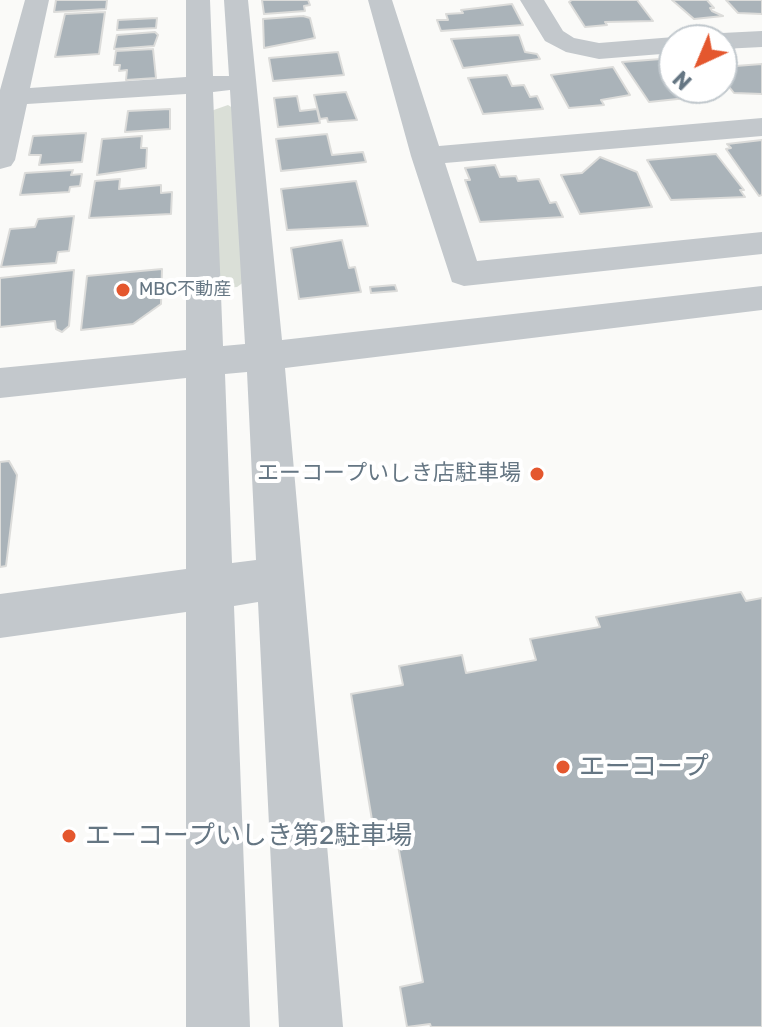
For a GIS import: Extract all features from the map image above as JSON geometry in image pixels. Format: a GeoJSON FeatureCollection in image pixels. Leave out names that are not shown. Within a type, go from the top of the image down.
{"type":"FeatureCollection","features":[{"type":"Feature","properties":{"kind":"street"},"geometry":{"type":"LineString","coordinates":[[198,0],[218,1027]]}},
{"type":"Feature","properties":{"kind":"street"},"geometry":{"type":"LineString","coordinates":[[236,0],[265,356],[311,1027]]}},
{"type":"Feature","properties":{"kind":"street"},"geometry":{"type":"LineString","coordinates":[[380,0],[464,274],[762,243]]}},
{"type":"Feature","properties":{"kind":"street"},"geometry":{"type":"LineString","coordinates":[[532,0],[554,36],[566,44],[599,51],[658,46]]}},
{"type":"Feature","properties":{"kind":"street"},"geometry":{"type":"LineString","coordinates":[[0,160],[7,98],[27,10]]}},
{"type":"Feature","properties":{"kind":"street"},"geometry":{"type":"LineString","coordinates":[[738,40],[762,39]]}},
{"type":"Feature","properties":{"kind":"street"},"geometry":{"type":"LineString","coordinates":[[7,98],[243,82]]}},
{"type":"Feature","properties":{"kind":"street"},"geometry":{"type":"LineString","coordinates":[[426,156],[762,127]]}},
{"type":"Feature","properties":{"kind":"street"},"geometry":{"type":"LineString","coordinates":[[0,383],[265,356],[762,298]]}},
{"type":"Feature","properties":{"kind":"street"},"geometry":{"type":"LineString","coordinates":[[0,616],[280,578]]}},
{"type":"Feature","properties":{"kind":"shaded area"},"geometry":{"type":"Polygon","coordinates":[[[228,105],[236,110],[248,279],[237,287],[223,288],[212,281],[208,112],[228,105]]]}},
{"type":"Feature","properties":{"kind":"building"},"geometry":{"type":"Polygon","coordinates":[[[56,0],[107,0],[106,9],[54,12],[56,0]]]}},
{"type":"Feature","properties":{"kind":"building"},"geometry":{"type":"Polygon","coordinates":[[[262,0],[308,0],[310,5],[304,6],[305,11],[264,14],[262,0]]]}},
{"type":"Feature","properties":{"kind":"building"},"geometry":{"type":"Polygon","coordinates":[[[637,0],[653,21],[605,22],[607,25],[585,27],[569,2],[637,0]]]}},
{"type":"Feature","properties":{"kind":"building"},"geometry":{"type":"Polygon","coordinates":[[[672,0],[707,0],[714,8],[710,8],[712,11],[723,16],[694,19],[672,0]]]}},
{"type":"Feature","properties":{"kind":"building"},"geometry":{"type":"Polygon","coordinates":[[[726,0],[762,0],[762,14],[738,13],[726,0]]]}},
{"type":"Feature","properties":{"kind":"building"},"geometry":{"type":"Polygon","coordinates":[[[512,4],[523,25],[441,31],[437,20],[448,20],[446,14],[463,13],[461,10],[512,4]]]}},
{"type":"Feature","properties":{"kind":"building"},"geometry":{"type":"Polygon","coordinates":[[[105,12],[99,54],[55,57],[65,14],[105,12]]]}},
{"type":"Feature","properties":{"kind":"building"},"geometry":{"type":"Polygon","coordinates":[[[157,18],[156,28],[117,30],[118,20],[157,18]]]}},
{"type":"Feature","properties":{"kind":"building"},"geometry":{"type":"Polygon","coordinates":[[[310,18],[315,38],[264,48],[263,19],[310,18]]]}},
{"type":"Feature","properties":{"kind":"building"},"geometry":{"type":"Polygon","coordinates":[[[155,32],[158,35],[154,46],[114,49],[117,35],[155,32]]]}},
{"type":"Feature","properties":{"kind":"building"},"geometry":{"type":"Polygon","coordinates":[[[519,35],[525,52],[537,54],[540,59],[463,68],[451,39],[519,35]]]}},
{"type":"Feature","properties":{"kind":"building"},"geometry":{"type":"Polygon","coordinates":[[[153,49],[156,78],[126,80],[127,70],[119,71],[120,65],[114,65],[116,51],[153,49]]]}},
{"type":"Feature","properties":{"kind":"building"},"geometry":{"type":"Polygon","coordinates":[[[338,52],[344,75],[273,81],[269,58],[338,52]]]}},
{"type":"Feature","properties":{"kind":"building"},"geometry":{"type":"Polygon","coordinates":[[[658,59],[658,101],[649,102],[622,62],[658,59]]]}},
{"type":"Feature","properties":{"kind":"building"},"geometry":{"type":"Polygon","coordinates":[[[762,64],[762,94],[738,93],[738,66],[762,64]]]}},
{"type":"Feature","properties":{"kind":"building"},"geometry":{"type":"Polygon","coordinates":[[[613,67],[630,95],[601,100],[604,105],[569,108],[551,75],[613,67]]]}},
{"type":"Feature","properties":{"kind":"building"},"geometry":{"type":"Polygon","coordinates":[[[507,75],[512,86],[524,85],[530,97],[537,96],[543,109],[483,114],[468,78],[507,75]]]}},
{"type":"Feature","properties":{"kind":"building"},"geometry":{"type":"Polygon","coordinates":[[[346,92],[357,120],[328,122],[327,118],[320,119],[314,95],[346,92]]]}},
{"type":"Feature","properties":{"kind":"building"},"geometry":{"type":"Polygon","coordinates":[[[297,96],[300,111],[317,109],[320,123],[278,127],[274,98],[297,96]]]}},
{"type":"Feature","properties":{"kind":"building"},"geometry":{"type":"Polygon","coordinates":[[[170,109],[170,129],[125,132],[128,111],[170,109]]]}},
{"type":"Feature","properties":{"kind":"building"},"geometry":{"type":"Polygon","coordinates":[[[86,133],[82,162],[39,165],[41,155],[29,155],[33,136],[86,133]]]}},
{"type":"Feature","properties":{"kind":"building"},"geometry":{"type":"Polygon","coordinates":[[[327,134],[332,155],[363,152],[366,162],[281,171],[276,139],[327,134]]]}},
{"type":"Feature","properties":{"kind":"building"},"geometry":{"type":"Polygon","coordinates":[[[142,136],[141,148],[147,148],[146,168],[97,175],[102,139],[142,136]]]}},
{"type":"Feature","properties":{"kind":"building"},"geometry":{"type":"Polygon","coordinates":[[[762,140],[762,195],[759,196],[726,149],[731,148],[727,144],[762,140]]]}},
{"type":"Feature","properties":{"kind":"building"},"geometry":{"type":"Polygon","coordinates":[[[716,154],[744,190],[740,190],[745,197],[671,200],[647,160],[716,154]]]}},
{"type":"Feature","properties":{"kind":"building"},"geometry":{"type":"Polygon","coordinates":[[[600,157],[637,172],[652,207],[580,214],[561,175],[582,173],[600,157]]]}},
{"type":"Feature","properties":{"kind":"building"},"geometry":{"type":"Polygon","coordinates":[[[495,165],[500,177],[516,176],[518,181],[539,179],[550,203],[556,202],[563,217],[480,222],[465,180],[470,180],[465,168],[495,165]]]}},
{"type":"Feature","properties":{"kind":"building"},"geometry":{"type":"Polygon","coordinates":[[[73,170],[71,175],[82,174],[80,186],[70,187],[69,192],[20,195],[25,173],[73,170]]]}},
{"type":"Feature","properties":{"kind":"building"},"geometry":{"type":"Polygon","coordinates":[[[120,179],[119,189],[161,185],[161,193],[172,192],[171,214],[89,218],[95,181],[120,179]]]}},
{"type":"Feature","properties":{"kind":"building"},"geometry":{"type":"Polygon","coordinates":[[[356,181],[368,226],[287,230],[281,189],[356,181]]]}},
{"type":"Feature","properties":{"kind":"building"},"geometry":{"type":"Polygon","coordinates":[[[74,216],[69,251],[58,252],[56,263],[1,267],[10,229],[35,227],[38,219],[74,216]]]}},
{"type":"Feature","properties":{"kind":"building"},"geometry":{"type":"Polygon","coordinates":[[[342,240],[349,268],[355,267],[361,292],[299,299],[291,248],[342,240]]]}},
{"type":"Feature","properties":{"kind":"building","name":"MBC不動産"},"geometry":{"type":"Polygon","coordinates":[[[162,269],[161,304],[133,324],[81,330],[87,276],[162,269]]]}},
{"type":"Feature","properties":{"kind":"building"},"geometry":{"type":"Polygon","coordinates":[[[74,270],[69,326],[62,332],[56,329],[55,321],[0,327],[0,278],[74,270]]]}},
{"type":"Feature","properties":{"kind":"building"},"geometry":{"type":"Polygon","coordinates":[[[395,285],[397,291],[371,293],[370,287],[395,285]]]}},
{"type":"Feature","properties":{"kind":"building"},"geometry":{"type":"Polygon","coordinates":[[[9,461],[17,475],[6,566],[0,567],[0,462],[9,461]]]}},
{"type":"Feature","properties":{"kind":"building","name":"エーコープ"},"geometry":{"type":"Polygon","coordinates":[[[741,592],[746,601],[762,598],[762,1027],[431,1027],[430,1024],[407,1027],[400,987],[423,982],[397,840],[376,844],[351,694],[403,685],[399,666],[462,655],[466,673],[536,660],[530,639],[600,627],[596,617],[741,592]]]}},
{"type":"Feature","properties":{"kind":"place","name":"MBC不動産"},"geometry":{"type":"Point","coordinates":[123,290]}},
{"type":"Feature","properties":{"kind":"place","name":"エーコープいしき店駐車場"},"geometry":{"type":"Point","coordinates":[537,474]}},
{"type":"Feature","properties":{"kind":"place","name":"エーコープ"},"geometry":{"type":"Point","coordinates":[563,767]}},
{"type":"Feature","properties":{"kind":"place","name":"エーコープいしき第2駐車場"},"geometry":{"type":"Point","coordinates":[69,836]}}]}
